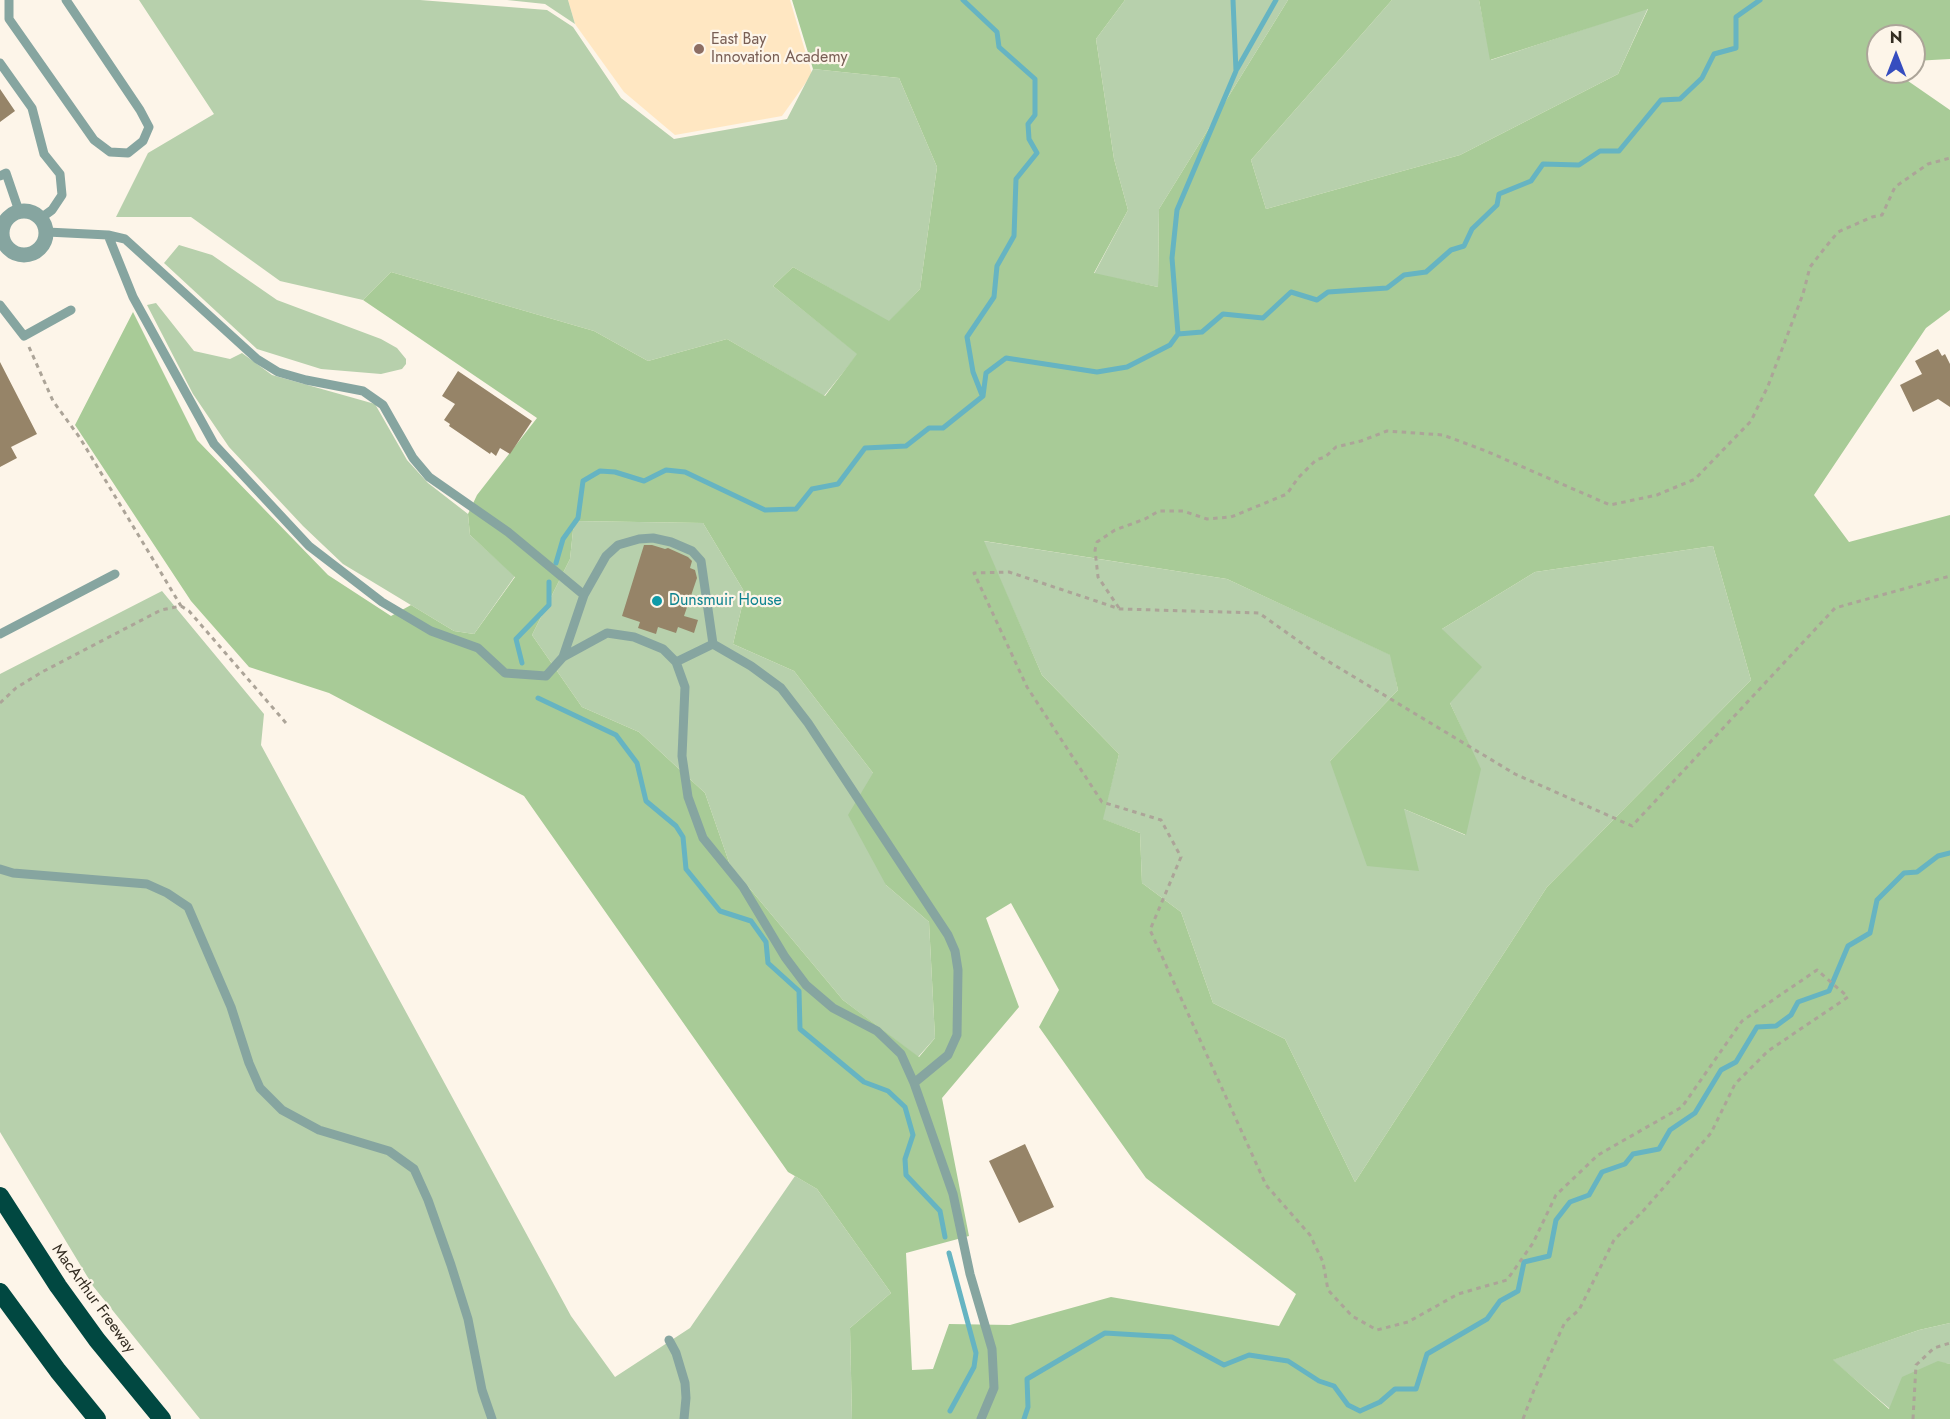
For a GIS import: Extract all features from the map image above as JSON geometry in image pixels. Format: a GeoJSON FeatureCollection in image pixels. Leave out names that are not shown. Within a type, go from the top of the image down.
{"type":"FeatureCollection","features":[{"type":"Feature","properties":{"kind":"highway","name":"MacArthur Freeway"},"geometry":{"type":"LineString","coordinates":[[0,1196],[84,1322],[162,1419]]}},
{"type":"Feature","properties":{"kind":"highway"},"geometry":{"type":"LineString","coordinates":[[0,1292],[58,1371],[97,1419]]}},
{"type":"Feature","properties":{"kind":"highway"},"geometry":{"type":"LineString","coordinates":[[58,1371],[83,1419]]}},
{"type":"Feature","properties":{"kind":"street"},"geometry":{"type":"LineString","coordinates":[[19,211],[31,212],[44,225],[43,245],[32,254],[17,254],[3,248],[3,225],[7,219],[19,211]]}},
{"type":"Feature","properties":{"kind":"lane"},"geometry":{"type":"LineString","coordinates":[[9,0],[9,19],[94,140],[110,152],[128,153],[143,141],[149,127],[66,0]]}},
{"type":"Feature","properties":{"kind":"lane"},"geometry":{"type":"LineString","coordinates":[[0,63],[32,108],[44,154],[60,174],[62,195],[44,225],[125,239],[256,359],[278,372],[363,391],[383,405],[413,459],[429,477],[508,532],[584,595]]}},
{"type":"Feature","properties":{"kind":"lane"},"geometry":{"type":"LineString","coordinates":[[0,177],[6,172],[19,211]]}},
{"type":"Feature","properties":{"kind":"lane"},"geometry":{"type":"LineString","coordinates":[[108,235],[133,297],[214,444],[309,546],[382,602],[431,631],[478,648],[505,673],[546,676],[563,657],[607,633],[634,637],[663,649],[676,662],[685,687],[682,756],[688,797],[703,838],[743,887],[785,957],[806,985],[833,1008],[877,1031],[901,1054],[914,1083],[953,1194],[970,1274],[993,1349],[994,1388],[981,1419]]}},
{"type":"Feature","properties":{"kind":"lane"},"geometry":{"type":"LineString","coordinates":[[0,305],[24,336],[71,310]]}},
{"type":"Feature","properties":{"kind":"lane"},"geometry":{"type":"LineString","coordinates":[[563,657],[584,595],[606,556],[618,545],[639,538],[671,542],[692,551],[701,561],[713,644]]}},
{"type":"Feature","properties":{"kind":"lane"},"geometry":{"type":"LineString","coordinates":[[0,634],[115,574]]}},
{"type":"Feature","properties":{"kind":"lane"},"geometry":{"type":"LineString","coordinates":[[676,662],[713,644]]}},
{"type":"Feature","properties":{"kind":"lane"},"geometry":{"type":"LineString","coordinates":[[713,644],[751,666],[781,688],[808,723],[948,934],[955,951],[958,970],[957,1035],[948,1055],[914,1083]]}},
{"type":"Feature","properties":{"kind":"lane"},"geometry":{"type":"LineString","coordinates":[[0,868],[13,873],[147,884],[167,893],[188,907],[231,1007],[249,1063],[260,1088],[282,1110],[319,1130],[389,1151],[414,1169],[428,1200],[468,1319],[482,1390],[492,1419]]}},
{"type":"Feature","properties":{"kind":"lane"},"geometry":{"type":"LineString","coordinates":[[669,1340],[676,1353],[685,1383],[684,1419]]}},
{"type":"Feature","properties":{"kind":"path"},"geometry":{"type":"LineString","coordinates":[[1120,609],[1098,577],[1095,550],[1097,542],[1116,530],[1159,511],[1183,512],[1207,519],[1231,517],[1287,494],[1298,478],[1316,460],[1324,457],[1336,447],[1387,431],[1443,435],[1610,505],[1657,495],[1695,479],[1751,421],[1768,386],[1803,294],[1810,267],[1824,249],[1838,232],[1882,215],[1895,187],[1928,164],[1950,158]]}},
{"type":"Feature","properties":{"kind":"path"},"geometry":{"type":"LineString","coordinates":[[24,336],[53,401],[80,438],[181,606],[189,611],[286,723]]}},
{"type":"Feature","properties":{"kind":"path"},"geometry":{"type":"LineString","coordinates":[[1523,1419],[1565,1322],[1579,1310],[1614,1240],[1644,1210],[1711,1133],[1734,1084],[1768,1051],[1848,997],[1817,970],[1742,1021],[1682,1107],[1598,1155],[1556,1195],[1533,1243],[1507,1280],[1458,1294],[1408,1322],[1377,1329],[1352,1316],[1328,1290],[1323,1262],[1310,1235],[1266,1185],[1150,930],[1180,857],[1161,820],[1102,802],[1027,687],[974,573],[1009,572],[1120,609],[1259,613],[1321,657],[1515,774],[1632,826],[1835,608],[1950,576]]}},
{"type":"Feature","properties":{"kind":"path"},"geometry":{"type":"LineString","coordinates":[[0,704],[16,688],[42,672],[161,610],[181,606]]}},
{"type":"Feature","properties":{"kind":"path"},"geometry":{"type":"LineString","coordinates":[[1914,1419],[1916,1365],[1934,1348],[1950,1343]]}},
{"type":"Feature","properties":{"kind":"shaded area","name":"East Bay Innovation Academy"},"geometry":{"type":"Polygon","coordinates":[[[568,0],[790,0],[812,74],[782,116],[675,135],[624,92],[575,24],[568,0]]]}},
{"type":"Feature","properties":{"kind":"green space"},"geometry":{"type":"Polygon","coordinates":[[[139,0],[420,0],[547,10],[573,27],[621,98],[674,139],[787,119],[813,69],[899,78],[937,167],[920,289],[889,322],[793,267],[773,286],[858,354],[824,396],[727,339],[648,361],[594,331],[391,272],[363,300],[280,281],[191,217],[116,217],[148,153],[214,114],[139,0]]]}},
{"type":"Feature","properties":{"kind":"green space"},"geometry":{"type":"Polygon","coordinates":[[[507,0],[568,0],[575,24],[545,4],[507,0]]]}},
{"type":"Feature","properties":{"kind":"green space"},"geometry":{"type":"Polygon","coordinates":[[[792,0],[1125,0],[1096,39],[1114,159],[1128,210],[1094,273],[1158,287],[1159,209],[1288,0],[1392,0],[1251,160],[1266,209],[1460,155],[1618,74],[1648,9],[1490,60],[1479,0],[1950,0],[1950,59],[1926,60],[1926,24],[1866,24],[1866,84],[1912,84],[1950,110],[1950,310],[1926,328],[1814,495],[1849,542],[1950,515],[1950,1323],[1919,1330],[1833,1360],[1889,1409],[1902,1377],[1938,1361],[1950,1364],[1950,1419],[852,1419],[850,1328],[891,1293],[817,1189],[788,1172],[524,796],[329,693],[249,667],[191,601],[75,425],[133,312],[197,440],[328,575],[391,616],[411,605],[454,631],[474,634],[515,577],[470,535],[468,514],[477,495],[537,418],[363,300],[391,272],[594,331],[648,361],[727,339],[825,396],[857,354],[773,286],[793,267],[889,321],[920,289],[937,167],[899,78],[813,69],[792,0]],[[574,521],[570,559],[532,635],[582,707],[639,732],[705,793],[730,865],[843,1000],[919,1057],[935,1038],[929,922],[886,885],[848,815],[873,773],[794,671],[733,644],[745,593],[703,523],[574,521]],[[984,541],[1042,675],[1119,754],[1103,819],[1140,833],[1142,883],[1181,912],[1213,1003],[1285,1039],[1355,1182],[1547,887],[1751,680],[1713,546],[1535,572],[1442,629],[1482,667],[1450,703],[1481,769],[1466,835],[1404,809],[1419,871],[1367,866],[1330,761],[1398,690],[1390,655],[1227,579],[984,541]],[[1011,903],[986,918],[1019,1007],[942,1098],[969,1236],[906,1253],[912,1370],[933,1369],[949,1324],[1010,1325],[1111,1297],[1279,1326],[1296,1294],[1146,1178],[1039,1027],[1059,990],[1011,903]]]}},
{"type":"Feature","properties":{"kind":"green space"},"geometry":{"type":"Polygon","coordinates":[[[1125,0],[1288,0],[1159,209],[1158,287],[1094,274],[1128,210],[1114,159],[1096,39],[1125,0]]]}},
{"type":"Feature","properties":{"kind":"green space"},"geometry":{"type":"Polygon","coordinates":[[[1392,0],[1479,0],[1491,60],[1648,8],[1618,74],[1460,155],[1266,209],[1251,160],[1392,0]]]}},
{"type":"Feature","properties":{"kind":"green space"},"geometry":{"type":"Polygon","coordinates":[[[179,245],[212,255],[277,300],[381,339],[397,348],[406,359],[406,364],[402,369],[381,374],[321,369],[257,349],[164,263],[179,245]]]}},
{"type":"Feature","properties":{"kind":"green space"},"geometry":{"type":"Polygon","coordinates":[[[156,303],[194,351],[230,359],[242,353],[272,375],[375,404],[407,460],[428,483],[468,514],[470,535],[515,576],[474,634],[454,631],[343,564],[303,526],[229,447],[193,394],[147,305],[156,303]]]}},
{"type":"Feature","properties":{"kind":"green space"},"geometry":{"type":"Polygon","coordinates":[[[574,521],[703,523],[745,593],[733,644],[794,671],[873,773],[886,885],[929,922],[935,1038],[918,1057],[843,1000],[730,865],[705,793],[639,732],[582,707],[532,635],[570,559],[574,521]]]}},
{"type":"Feature","properties":{"kind":"green space"},"geometry":{"type":"Polygon","coordinates":[[[983,541],[1227,579],[1391,655],[1398,690],[1330,761],[1404,809],[1465,835],[1480,769],[1450,703],[1442,629],[1535,572],[1713,546],[1751,680],[1547,887],[1355,1182],[1285,1039],[1213,1003],[1181,912],[1142,883],[1140,833],[1102,819],[1119,754],[1042,675],[983,541]]]}},
{"type":"Feature","properties":{"kind":"green space"},"geometry":{"type":"Polygon","coordinates":[[[162,591],[264,714],[261,745],[571,1316],[615,1377],[690,1328],[795,1176],[817,1189],[891,1293],[850,1328],[852,1419],[200,1419],[93,1286],[0,1132],[0,674],[162,591]]]}},
{"type":"Feature","properties":{"kind":"green space"},"geometry":{"type":"Polygon","coordinates":[[[1950,1323],[1950,1364],[1938,1362],[1890,1409],[1832,1360],[1919,1330],[1950,1323]]]}},
{"type":"Feature","properties":{"kind":"building"},"geometry":{"type":"Polygon","coordinates":[[[0,89],[15,111],[0,122],[0,89]]]}},
{"type":"Feature","properties":{"kind":"building"},"geometry":{"type":"Polygon","coordinates":[[[1938,349],[1942,356],[1945,354],[1950,364],[1950,407],[1938,399],[1913,412],[1900,385],[1922,374],[1915,361],[1938,349]]]}},
{"type":"Feature","properties":{"kind":"building"},"geometry":{"type":"Polygon","coordinates":[[[0,362],[37,434],[11,447],[17,458],[0,467],[0,362]]]}},
{"type":"Feature","properties":{"kind":"building"},"geometry":{"type":"Polygon","coordinates":[[[458,371],[532,421],[510,454],[500,448],[496,456],[491,452],[490,454],[449,426],[450,424],[444,420],[455,404],[442,396],[458,371]]]}},
{"type":"Feature","properties":{"kind":"building","name":"Dunsmuir House"},"geometry":{"type":"Polygon","coordinates":[[[644,545],[668,548],[692,561],[690,568],[695,570],[697,578],[684,616],[698,620],[694,633],[678,627],[676,633],[658,627],[656,634],[638,628],[640,622],[622,616],[644,545]]]}},
{"type":"Feature","properties":{"kind":"building"},"geometry":{"type":"Polygon","coordinates":[[[1025,1144],[1054,1207],[1019,1223],[989,1161],[1025,1144]]]}},
{"type":"Feature","properties":{"kind":"waterway"},"geometry":{"type":"LineString","coordinates":[[963,0],[997,32],[999,47],[1035,79],[1035,115],[1028,124],[1029,139],[1037,153],[1016,179],[1014,236],[997,266],[994,297],[967,337],[973,372],[982,395]]}},
{"type":"Feature","properties":{"kind":"waterway"},"geometry":{"type":"LineString","coordinates":[[1178,334],[1172,258],[1177,210],[1236,71],[1233,0]]}},
{"type":"Feature","properties":{"kind":"waterway"},"geometry":{"type":"LineString","coordinates":[[1237,69],[1276,0]]}},
{"type":"Feature","properties":{"kind":"waterway"},"geometry":{"type":"LineString","coordinates":[[556,563],[563,539],[578,518],[583,481],[600,471],[615,472],[644,481],[666,470],[685,472],[765,510],[796,509],[812,489],[838,484],[865,448],[906,446],[929,428],[943,428],[983,396],[986,373],[1006,358],[1097,372],[1127,367],[1170,345],[1178,334],[1202,332],[1223,314],[1263,318],[1291,292],[1317,300],[1328,292],[1387,288],[1404,275],[1426,272],[1451,250],[1464,246],[1472,229],[1497,205],[1499,194],[1531,181],[1543,164],[1579,165],[1600,151],[1619,151],[1661,100],[1680,99],[1702,78],[1714,54],[1736,48],[1736,17],[1760,0]]}},
{"type":"Feature","properties":{"kind":"waterway"},"geometry":{"type":"LineString","coordinates":[[522,663],[516,639],[549,605],[549,582]]}},
{"type":"Feature","properties":{"kind":"waterway"},"geometry":{"type":"LineString","coordinates":[[538,698],[616,735],[637,763],[646,801],[676,826],[683,837],[686,869],[720,911],[751,921],[766,942],[768,963],[799,991],[800,1029],[864,1082],[888,1091],[905,1107],[913,1135],[905,1159],[906,1175],[940,1211],[945,1237]]}},
{"type":"Feature","properties":{"kind":"waterway"},"geometry":{"type":"LineString","coordinates":[[1024,1419],[1028,1407],[1027,1379],[1105,1333],[1172,1337],[1224,1365],[1249,1355],[1288,1361],[1319,1381],[1334,1386],[1348,1405],[1360,1411],[1380,1402],[1395,1389],[1416,1389],[1427,1354],[1487,1319],[1500,1301],[1518,1291],[1524,1262],[1549,1256],[1556,1220],[1570,1202],[1589,1195],[1602,1172],[1625,1164],[1633,1154],[1659,1149],[1670,1130],[1695,1113],[1721,1070],[1736,1062],[1757,1027],[1776,1026],[1791,1015],[1798,1002],[1829,991],[1848,946],[1870,933],[1877,900],[1904,873],[1917,872],[1938,856],[1950,853]]}},
{"type":"Feature","properties":{"kind":"waterway"},"geometry":{"type":"LineString","coordinates":[[949,1253],[976,1353],[974,1367],[950,1411]]}},
{"type":"Feature","properties":{"kind":"place","name":"East Bay Innovation Academy"},"geometry":{"type":"Point","coordinates":[699,49]}},
{"type":"Feature","properties":{"kind":"place","name":"Dunsmuir House"},"geometry":{"type":"Point","coordinates":[657,601]}}]}
